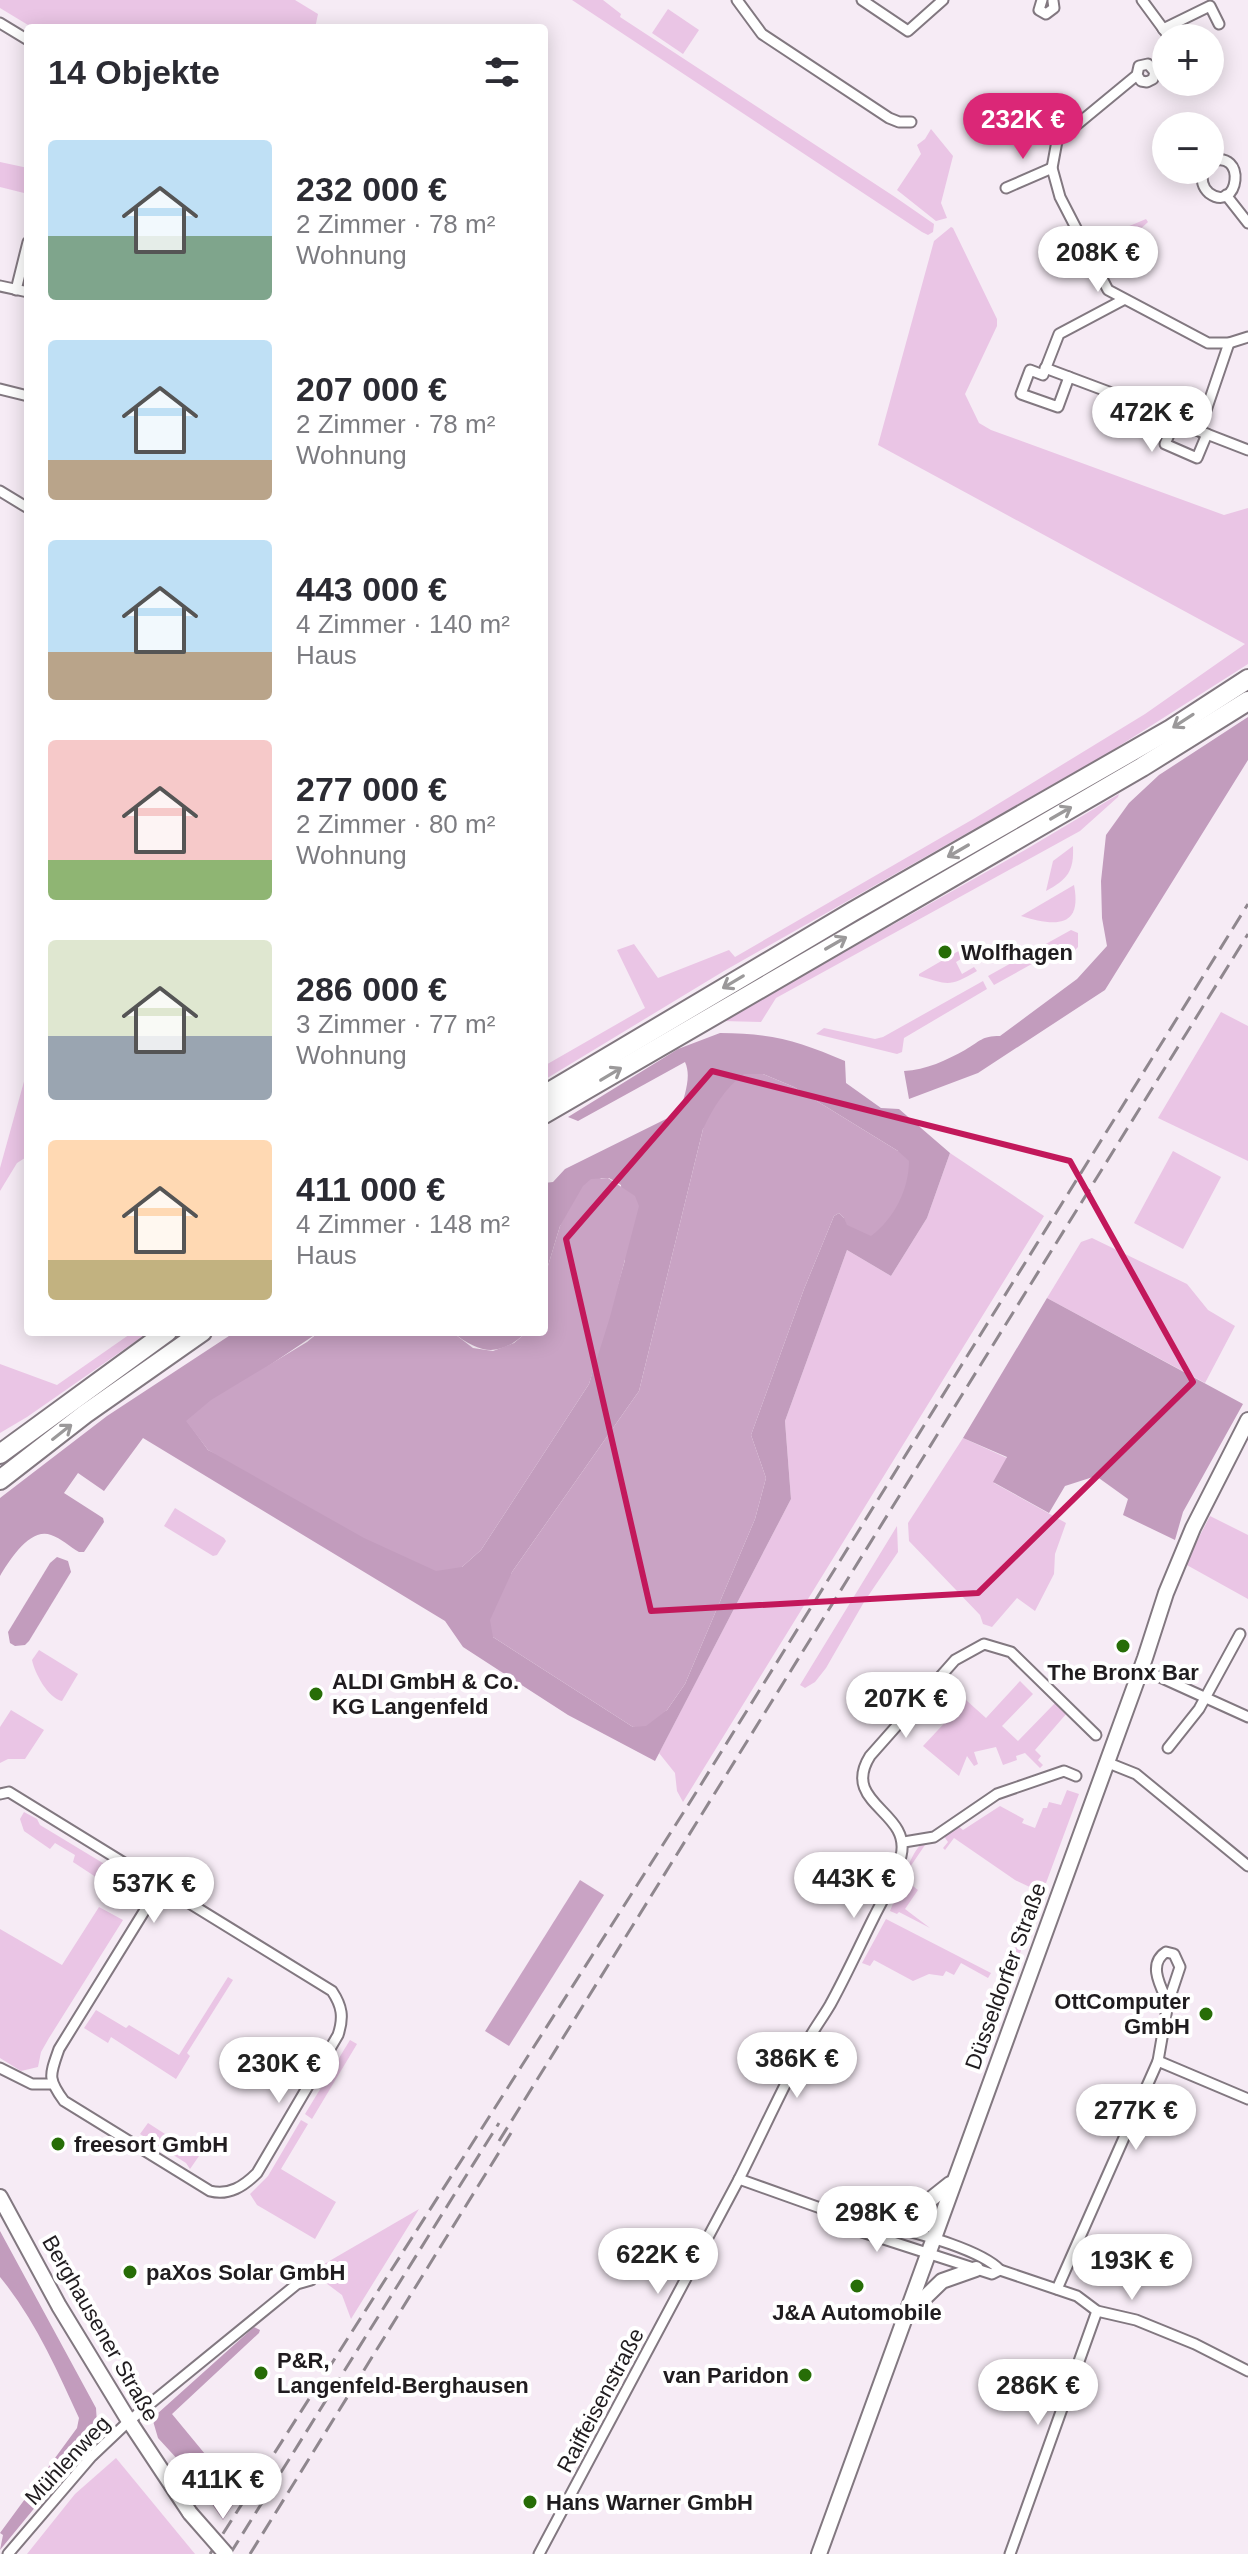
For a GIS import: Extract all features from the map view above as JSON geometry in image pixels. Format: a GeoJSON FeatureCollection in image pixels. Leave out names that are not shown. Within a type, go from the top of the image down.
{"type":"FeatureCollection","features":[{"type":"Feature","properties":{"kind":"highway"},"geometry":{"type":"LineString","coordinates":[[548,1093],[852,912],[1171,729],[1248,679]]}},
{"type":"Feature","properties":{"kind":"highway"},"geometry":{"type":"LineString","coordinates":[[548,1112],[1142,767],[1248,701]]}},
{"type":"Feature","properties":{"kind":"highway"},"geometry":{"type":"LineString","coordinates":[[0,1454],[161,1336]]}},
{"type":"Feature","properties":{"kind":"highway"},"geometry":{"type":"LineString","coordinates":[[0,1480],[85,1414],[196,1336]]}},
{"type":"Feature","properties":{"kind":"highway"},"geometry":{"type":"LineString","coordinates":[[0,1441],[67,1404]]}},
{"type":"Feature","properties":{"kind":"main road","name":"Düsseldorfer Straße"},"geometry":{"type":"LineString","coordinates":[[819,2554],[1182,1554],[1248,1420]]}},
{"type":"Feature","properties":{"kind":"main road"},"geometry":{"type":"LineString","coordinates":[[881,2223],[911,2215],[953,2181]]}},
{"type":"Feature","properties":{"kind":"main road","name":"Berghausener Straße"},"geometry":{"type":"LineString","coordinates":[[0,2197],[59,2306],[129,2421],[190,2513],[226,2554]]}},
{"type":"Feature","properties":{"kind":"main road"},"geometry":{"type":"LineString","coordinates":[[905,2317],[942,2281],[976,2269]]}},
{"type":"Feature","properties":{"kind":"street"},"geometry":{"type":"LineString","coordinates":[[737,0],[769,39],[889,118],[911,122]]}},
{"type":"Feature","properties":{"kind":"street"},"geometry":{"type":"LineString","coordinates":[[862,0],[908,31],[943,0]]}},
{"type":"Feature","properties":{"kind":"street"},"geometry":{"type":"LineString","coordinates":[[1142,0],[1159,24]]}},
{"type":"Feature","properties":{"kind":"street"},"geometry":{"type":"LineString","coordinates":[[1030,17],[1048,2]]}},
{"type":"Feature","properties":{"kind":"street"},"geometry":{"type":"LineString","coordinates":[[1173,24],[1210,6],[1219,24]]}},
{"type":"Feature","properties":{"kind":"street"},"geometry":{"type":"LineString","coordinates":[[0,23],[24,38]]}},
{"type":"Feature","properties":{"kind":"street"},"geometry":{"type":"LineString","coordinates":[[1152,80],[1141,81],[1137,75],[1057,141],[1052,168],[1060,197],[1108,290],[1208,343],[1229,343],[1248,337]]}},
{"type":"Feature","properties":{"kind":"street"},"geometry":{"type":"LineString","coordinates":[[1203,184],[1215,196],[1226,195],[1235,188],[1238,175],[1232,165],[1224,161]]}},
{"type":"Feature","properties":{"kind":"street"},"geometry":{"type":"LineString","coordinates":[[1006,188],[1052,168]]}},
{"type":"Feature","properties":{"kind":"street"},"geometry":{"type":"LineString","coordinates":[[1226,195],[1248,223]]}},
{"type":"Feature","properties":{"kind":"street"},"geometry":{"type":"LineString","coordinates":[[16,290],[24,258]]}},
{"type":"Feature","properties":{"kind":"street"},"geometry":{"type":"LineString","coordinates":[[0,286],[24,291]]}},
{"type":"Feature","properties":{"kind":"street"},"geometry":{"type":"LineString","coordinates":[[1069,377],[1058,407],[1021,394],[1030,370],[1043,375],[1059,334],[1123,300]]}},
{"type":"Feature","properties":{"kind":"street"},"geometry":{"type":"LineString","coordinates":[[1229,343],[1203,432],[1248,450]]}},
{"type":"Feature","properties":{"kind":"street"},"geometry":{"type":"LineString","coordinates":[[1045,368],[1125,398]]}},
{"type":"Feature","properties":{"kind":"street"},"geometry":{"type":"LineString","coordinates":[[0,389],[24,395]]}},
{"type":"Feature","properties":{"kind":"street"},"geometry":{"type":"LineString","coordinates":[[0,491],[24,506]]}},
{"type":"Feature","properties":{"kind":"street"},"geometry":{"type":"LineString","coordinates":[[1168,1748],[1199,1709],[1240,1634]]}},
{"type":"Feature","properties":{"kind":"street"},"geometry":{"type":"LineString","coordinates":[[1076,1776],[1064,1771],[997,1794],[934,1837],[904,1842],[898,1827],[869,1799],[863,1776],[866,1763],[955,1660],[984,1644],[1011,1652],[1096,1735]]}},
{"type":"Feature","properties":{"kind":"street"},"geometry":{"type":"LineString","coordinates":[[1151,1673],[1248,1717]]}},
{"type":"Feature","properties":{"kind":"street"},"geometry":{"type":"LineString","coordinates":[[1106,1762],[1136,1774],[1248,1866]]}},
{"type":"Feature","properties":{"kind":"street"},"geometry":{"type":"LineString","coordinates":[[0,1794],[9,1792],[161,1884],[332,1991],[340,2003],[343,2021],[338,2035],[257,2173],[234,2191],[210,2191],[64,2101],[52,2084],[52,2068],[59,2049],[161,1884]]}},
{"type":"Feature","properties":{"kind":"street","name":"Raiffeisenstraße"},"geometry":{"type":"LineString","coordinates":[[539,2554],[829,2006],[894,1879],[904,1842]]}},
{"type":"Feature","properties":{"kind":"street"},"geometry":{"type":"LineString","coordinates":[[1057,2289],[1158,2061],[1168,2003],[1180,1967],[1174,1954],[1166,1952],[1159,1956],[1155,1964],[1168,2003]]}},
{"type":"Feature","properties":{"kind":"street"},"geometry":{"type":"LineString","coordinates":[[1158,2061],[1248,2099]]}},
{"type":"Feature","properties":{"kind":"street"},"geometry":{"type":"LineString","coordinates":[[0,2068],[32,2084],[52,2084]]}},
{"type":"Feature","properties":{"kind":"street"},"geometry":{"type":"LineString","coordinates":[[739,2179],[851,2219],[881,2223],[976,2269],[992,2274],[1000,2270]]}},
{"type":"Feature","properties":{"kind":"street"},"geometry":{"type":"LineString","coordinates":[[851,2219],[862,2232],[993,2263],[1000,2270],[1077,2296],[1097,2311],[1136,2320],[1201,2347],[1248,2371]]}},
{"type":"Feature","properties":{"kind":"street","name":"Mühlenweg"},"geometry":{"type":"LineString","coordinates":[[8,2554],[91,2457],[129,2421],[297,2284],[311,2280]]}},
{"type":"Feature","properties":{"kind":"street"},"geometry":{"type":"LineString","coordinates":[[1010,2554],[1097,2311]]}},
{"type":"Feature","properties":{"kind":"highlighted area"},"geometry":{"type":"Polygon","coordinates":[[[712,1071],[1070,1161],[1193,1382],[978,1593],[651,1611],[566,1239],[712,1071]]]}},
{"type":"Feature","properties":{"kind":"shaded area"},"geometry":{"type":"Polygon","coordinates":[[[0,0],[295,0],[318,14],[316,24],[26,24],[0,8],[0,0]]]}},
{"type":"Feature","properties":{"kind":"shaded area"},"geometry":{"type":"Polygon","coordinates":[[[572,0],[603,0],[621,14],[620,17],[934,224],[933,232],[928,235],[922,232],[572,0]]]}},
{"type":"Feature","properties":{"kind":"shaded area"},"geometry":{"type":"Polygon","coordinates":[[[668,9],[699,30],[683,54],[652,33],[668,9]]]}},
{"type":"Feature","properties":{"kind":"shaded area"},"geometry":{"type":"Polygon","coordinates":[[[931,129],[953,156],[941,203],[947,218],[936,221],[897,190],[921,154],[917,145],[931,129]]]}},
{"type":"Feature","properties":{"kind":"shaded area"},"geometry":{"type":"Polygon","coordinates":[[[0,162],[24,167],[24,193],[0,187],[0,162]]]}},
{"type":"Feature","properties":{"kind":"shaded area"},"geometry":{"type":"Polygon","coordinates":[[[1146,219],[1148,222],[1112,255],[1097,261],[1089,243],[1146,219]]]}},
{"type":"Feature","properties":{"kind":"shaded area"},"geometry":{"type":"Polygon","coordinates":[[[953,228],[997,319],[997,326],[965,394],[979,423],[1224,515],[1248,508],[1248,664],[1105,755],[724,971],[548,1078],[548,1064],[645,1008],[617,950],[634,944],[658,978],[729,950],[735,957],[975,818],[1145,714],[1245,644],[878,445],[934,241],[953,228]]]}},
{"type":"Feature","properties":{"kind":"shaded area"},"geometry":{"type":"Polygon","coordinates":[[[1248,717],[1248,760],[1105,990],[978,1073],[909,1099],[904,1071],[936,1064],[985,1038],[1000,1036],[1077,979],[1107,946],[1102,918],[1101,881],[1106,835],[1129,803],[1159,775],[1248,717]]]}},
{"type":"Feature","properties":{"kind":"shaded area"},"geometry":{"type":"Polygon","coordinates":[[[1119,794],[1080,831],[776,998],[761,1022],[722,1021],[1025,850],[1119,794]]]}},
{"type":"Feature","properties":{"kind":"shaded area"},"geometry":{"type":"Polygon","coordinates":[[[1073,846],[1068,873],[1046,891],[1053,861],[1073,846]]]}},
{"type":"Feature","properties":{"kind":"shaded area"},"geometry":{"type":"Polygon","coordinates":[[[1074,885],[1076,900],[1069,917],[1053,922],[1021,916],[1074,885]]]}},
{"type":"Feature","properties":{"kind":"shaded area"},"geometry":{"type":"Polygon","coordinates":[[[1071,930],[1078,933],[1078,947],[1069,956],[1069,948],[1059,949],[994,985],[988,976],[1071,930]]]}},
{"type":"Feature","properties":{"kind":"shaded area"},"geometry":{"type":"Polygon","coordinates":[[[962,949],[966,956],[956,962],[962,974],[974,967],[977,971],[949,983],[919,976],[919,974],[962,949]]]}},
{"type":"Feature","properties":{"kind":"shaded area"},"geometry":{"type":"Polygon","coordinates":[[[983,981],[987,989],[904,1038],[902,1052],[897,1054],[816,1034],[824,1028],[875,1039],[883,1037],[983,981]]]}},
{"type":"Feature","properties":{"kind":"shaded area"},"geometry":{"type":"Polygon","coordinates":[[[1221,1012],[1248,1026],[1248,1161],[1158,1118],[1221,1012]]]}},
{"type":"Feature","properties":{"kind":"shaded area"},"geometry":{"type":"Polygon","coordinates":[[[720,1033],[755,1035],[813,1048],[845,1061],[846,1083],[881,1108],[899,1109],[950,1153],[927,1218],[891,1276],[847,1250],[785,1421],[791,1499],[655,1761],[568,1715],[463,1647],[445,1621],[143,1438],[104,1491],[78,1473],[64,1493],[103,1518],[104,1522],[84,1552],[51,1535],[35,1536],[21,1547],[0,1576],[0,1498],[107,1416],[229,1336],[313,1336],[187,1421],[208,1450],[462,1567],[481,1550],[589,1384],[625,1260],[621,1185],[609,1178],[601,1178],[560,1226],[548,1266],[548,1183],[553,1182],[565,1169],[680,1112],[688,1080],[685,1062],[578,1121],[568,1117],[678,1049],[720,1033]],[[763,1074],[703,1129],[639,1391],[512,1572],[493,1637],[633,1727],[667,1710],[685,1684],[755,1519],[766,1478],[751,1435],[834,1216],[839,1213],[844,1218],[898,1151],[794,1087],[763,1074]]]}},
{"type":"Feature","properties":{"kind":"shaded area"},"geometry":{"type":"Polygon","coordinates":[[[744,1074],[763,1074],[794,1087],[898,1151],[909,1161],[908,1172],[903,1193],[893,1212],[871,1236],[847,1225],[839,1213],[834,1216],[751,1435],[766,1478],[755,1519],[685,1684],[667,1710],[646,1726],[633,1727],[493,1637],[490,1620],[512,1572],[639,1391],[703,1129],[720,1099],[744,1074]]]}},
{"type":"Feature","properties":{"kind":"shaded area"},"geometry":{"type":"Polygon","coordinates":[[[24,1081],[24,1159],[17,1163],[0,1191],[0,1168],[24,1081]]]}},
{"type":"Feature","properties":{"kind":"shaded area"},"geometry":{"type":"Polygon","coordinates":[[[1173,1151],[1221,1177],[1183,1249],[1134,1223],[1173,1151]]]}},
{"type":"Feature","properties":{"kind":"shaded area"},"geometry":{"type":"Polygon","coordinates":[[[950,1153],[1044,1216],[683,1802],[677,1791],[675,1773],[659,1753],[791,1499],[785,1421],[847,1250],[891,1276],[927,1218],[950,1153]]]}},
{"type":"Feature","properties":{"kind":"shaded area"},"geometry":{"type":"Polygon","coordinates":[[[608,1178],[635,1196],[639,1206],[589,1384],[481,1550],[462,1567],[436,1571],[364,1538],[208,1450],[186,1421],[211,1400],[314,1336],[457,1336],[473,1348],[493,1351],[514,1343],[522,1336],[548,1336],[548,1266],[560,1226],[583,1186],[591,1179],[608,1178]]]}},
{"type":"Feature","properties":{"kind":"shaded area"},"geometry":{"type":"Polygon","coordinates":[[[1092,1238],[1187,1284],[1208,1310],[1235,1326],[1205,1383],[1047,1298],[1081,1242],[1092,1238]]]}},
{"type":"Feature","properties":{"kind":"shaded area"},"geometry":{"type":"Polygon","coordinates":[[[1047,1298],[1243,1404],[1183,1512],[1175,1540],[1123,1515],[1128,1499],[1096,1476],[1065,1486],[1049,1513],[993,1482],[1007,1457],[963,1438],[1047,1298]]]}},
{"type":"Feature","properties":{"kind":"shaded area"},"geometry":{"type":"Polygon","coordinates":[[[127,1336],[143,1336],[0,1433],[0,1364],[57,1385],[127,1336]]]}},
{"type":"Feature","properties":{"kind":"shaded area"},"geometry":{"type":"Polygon","coordinates":[[[458,1336],[522,1336],[498,1349],[481,1349],[458,1336]]]}},
{"type":"Feature","properties":{"kind":"shaded area"},"geometry":{"type":"Polygon","coordinates":[[[963,1438],[1007,1458],[994,1483],[1066,1523],[1055,1554],[1054,1574],[1035,1611],[1017,1598],[992,1627],[983,1624],[980,1615],[909,1541],[908,1523],[963,1438]]]}},
{"type":"Feature","properties":{"kind":"shaded area"},"geometry":{"type":"Polygon","coordinates":[[[175,1508],[224,1538],[226,1541],[217,1555],[213,1556],[164,1526],[175,1508]]]}},
{"type":"Feature","properties":{"kind":"shaded area"},"geometry":{"type":"Polygon","coordinates":[[[1210,1516],[1248,1535],[1248,1599],[1185,1564],[1210,1516]]]}},
{"type":"Feature","properties":{"kind":"shaded area"},"geometry":{"type":"Polygon","coordinates":[[[897,1526],[898,1552],[864,1602],[826,1668],[815,1682],[805,1688],[800,1685],[897,1526]]]}},
{"type":"Feature","properties":{"kind":"shaded area"},"geometry":{"type":"Polygon","coordinates":[[[57,1557],[68,1561],[71,1572],[29,1641],[25,1645],[15,1646],[10,1643],[8,1632],[50,1563],[57,1557]]]}},
{"type":"Feature","properties":{"kind":"shaded area"},"geometry":{"type":"Polygon","coordinates":[[[39,1650],[78,1674],[62,1701],[47,1690],[36,1672],[32,1660],[39,1650]]]}},
{"type":"Feature","properties":{"kind":"shaded area"},"geometry":{"type":"Polygon","coordinates":[[[1020,1681],[1033,1694],[1002,1726],[1018,1741],[1056,1702],[1067,1713],[1035,1750],[1041,1756],[1038,1760],[1043,1765],[1040,1768],[1025,1753],[1003,1765],[996,1747],[974,1752],[978,1764],[974,1766],[967,1756],[959,1776],[923,1746],[966,1700],[986,1718],[1020,1681]]]}},
{"type":"Feature","properties":{"kind":"shaded area"},"geometry":{"type":"Polygon","coordinates":[[[11,1710],[44,1730],[25,1759],[8,1759],[0,1763],[0,1727],[11,1710]]]}},
{"type":"Feature","properties":{"kind":"shaded area"},"geometry":{"type":"Polygon","coordinates":[[[1067,1790],[1079,1794],[1009,1983],[1004,1980],[1036,1890],[1015,1880],[954,1838],[945,1850],[943,1848],[948,1842],[943,1835],[957,1825],[963,1830],[1000,1806],[1024,1819],[1022,1823],[1035,1828],[1043,1808],[1047,1808],[1049,1802],[1061,1805],[1067,1790]]]}},
{"type":"Feature","properties":{"kind":"shaded area"},"geometry":{"type":"Polygon","coordinates":[[[24,1812],[116,1871],[129,1875],[137,1886],[137,1896],[108,1885],[73,1862],[75,1855],[55,1843],[50,1849],[24,1831],[20,1819],[24,1812]]]}},
{"type":"Feature","properties":{"kind":"shaded area"},"geometry":{"type":"Polygon","coordinates":[[[921,1845],[925,1845],[908,1870],[914,1875],[909,1883],[918,1890],[905,1909],[930,1928],[899,1912],[890,1911],[909,1865],[921,1845]]]}},
{"type":"Feature","properties":{"kind":"shaded area"},"geometry":{"type":"Polygon","coordinates":[[[580,1880],[604,1895],[509,2046],[485,2031],[580,1880]]]}},
{"type":"Feature","properties":{"kind":"shaded area"},"geometry":{"type":"Polygon","coordinates":[[[99,1907],[123,1920],[49,2038],[41,2052],[38,2067],[21,2071],[0,2058],[0,1929],[62,1965],[99,1907]]]}},
{"type":"Feature","properties":{"kind":"shaded area"},"geometry":{"type":"Polygon","coordinates":[[[886,1919],[991,1973],[988,1978],[961,1963],[954,1975],[946,1971],[943,1976],[929,1974],[913,1981],[874,1960],[870,1966],[862,1963],[886,1919]]]}},
{"type":"Feature","properties":{"kind":"shaded area"},"geometry":{"type":"Polygon","coordinates":[[[228,1977],[233,1980],[187,2053],[190,2056],[176,2079],[111,2037],[108,2043],[84,2028],[96,2010],[126,2028],[129,2025],[179,2055],[228,1977]]]}},
{"type":"Feature","properties":{"kind":"shaded area"},"geometry":{"type":"Polygon","coordinates":[[[350,2040],[357,2044],[312,2119],[305,2114],[350,2040]]]}},
{"type":"Feature","properties":{"kind":"shaded area"},"geometry":{"type":"Polygon","coordinates":[[[301,2120],[308,2124],[281,2169],[336,2202],[315,2239],[257,2205],[250,2194],[268,2176],[301,2120]]]}},
{"type":"Feature","properties":{"kind":"shaded area"},"geometry":{"type":"Polygon","coordinates":[[[148,2123],[199,2156],[190,2169],[186,2163],[140,2134],[148,2123]]]}},
{"type":"Feature","properties":{"kind":"shaded area"},"geometry":{"type":"Polygon","coordinates":[[[419,2209],[351,2319],[342,2295],[318,2277],[322,2270],[319,2267],[419,2209]]]}},
{"type":"Feature","properties":{"kind":"shaded area"},"geometry":{"type":"Polygon","coordinates":[[[0,2231],[96,2408],[97,2424],[92,2438],[0,2550],[3,2535],[0,2533],[77,2428],[79,2418],[34,2327],[0,2277],[0,2231]]]}},
{"type":"Feature","properties":{"kind":"shaded area"},"geometry":{"type":"Polygon","coordinates":[[[254,2327],[260,2330],[259,2333],[172,2414],[224,2477],[230,2472],[237,2477],[252,2476],[223,2520],[191,2474],[158,2438],[153,2421],[254,2327]]]}},
{"type":"Feature","properties":{"kind":"shaded area"},"geometry":{"type":"Polygon","coordinates":[[[116,2458],[195,2554],[27,2554],[75,2494],[116,2458]]]}},
{"type":"Feature","properties":{"kind":"railway"},"geometry":{"type":"LineString","coordinates":[[210,2554],[687,1807],[1248,904]]}},
{"type":"Feature","properties":{"kind":"railway"},"geometry":{"type":"LineString","coordinates":[[499,2141],[1248,934]]}},
{"type":"Feature","properties":{"kind":"railway"},"geometry":{"type":"LineString","coordinates":[[230,2554],[499,2123]]}},
{"type":"Feature","properties":{"kind":"railway"},"geometry":{"type":"LineString","coordinates":[[250,2554],[511,2133]]}},
{"type":"Feature","properties":{"kind":"place","name":"Wolfhagen"},"geometry":{"type":"Point","coordinates":[945,952]}},
{"type":"Feature","properties":{"kind":"place","name":"The Bronx Bar"},"geometry":{"type":"Point","coordinates":[1123,1646]}},
{"type":"Feature","properties":{"kind":"place","name":"ALDI GmbH & Co. KG Langenfeld"},"geometry":{"type":"Point","coordinates":[316,1694]}},
{"type":"Feature","properties":{"kind":"place","name":"OttComputer GmbH"},"geometry":{"type":"Point","coordinates":[1206,2014]}},
{"type":"Feature","properties":{"kind":"place","name":"freesort GmbH"},"geometry":{"type":"Point","coordinates":[58,2144]}},
{"type":"Feature","properties":{"kind":"place","name":"paXos Solar GmbH"},"geometry":{"type":"Point","coordinates":[130,2272]}},
{"type":"Feature","properties":{"kind":"place","name":"J&A Automobile"},"geometry":{"type":"Point","coordinates":[857,2286]}},
{"type":"Feature","properties":{"kind":"place","name":"P&R, Langenfeld-Berghausen"},"geometry":{"type":"Point","coordinates":[261,2373]}},
{"type":"Feature","properties":{"kind":"place","name":"van Paridon"},"geometry":{"type":"Point","coordinates":[805,2375]}},
{"type":"Feature","properties":{"kind":"place","name":"Hans Warner GmbH"},"geometry":{"type":"Point","coordinates":[530,2502]}}]}
